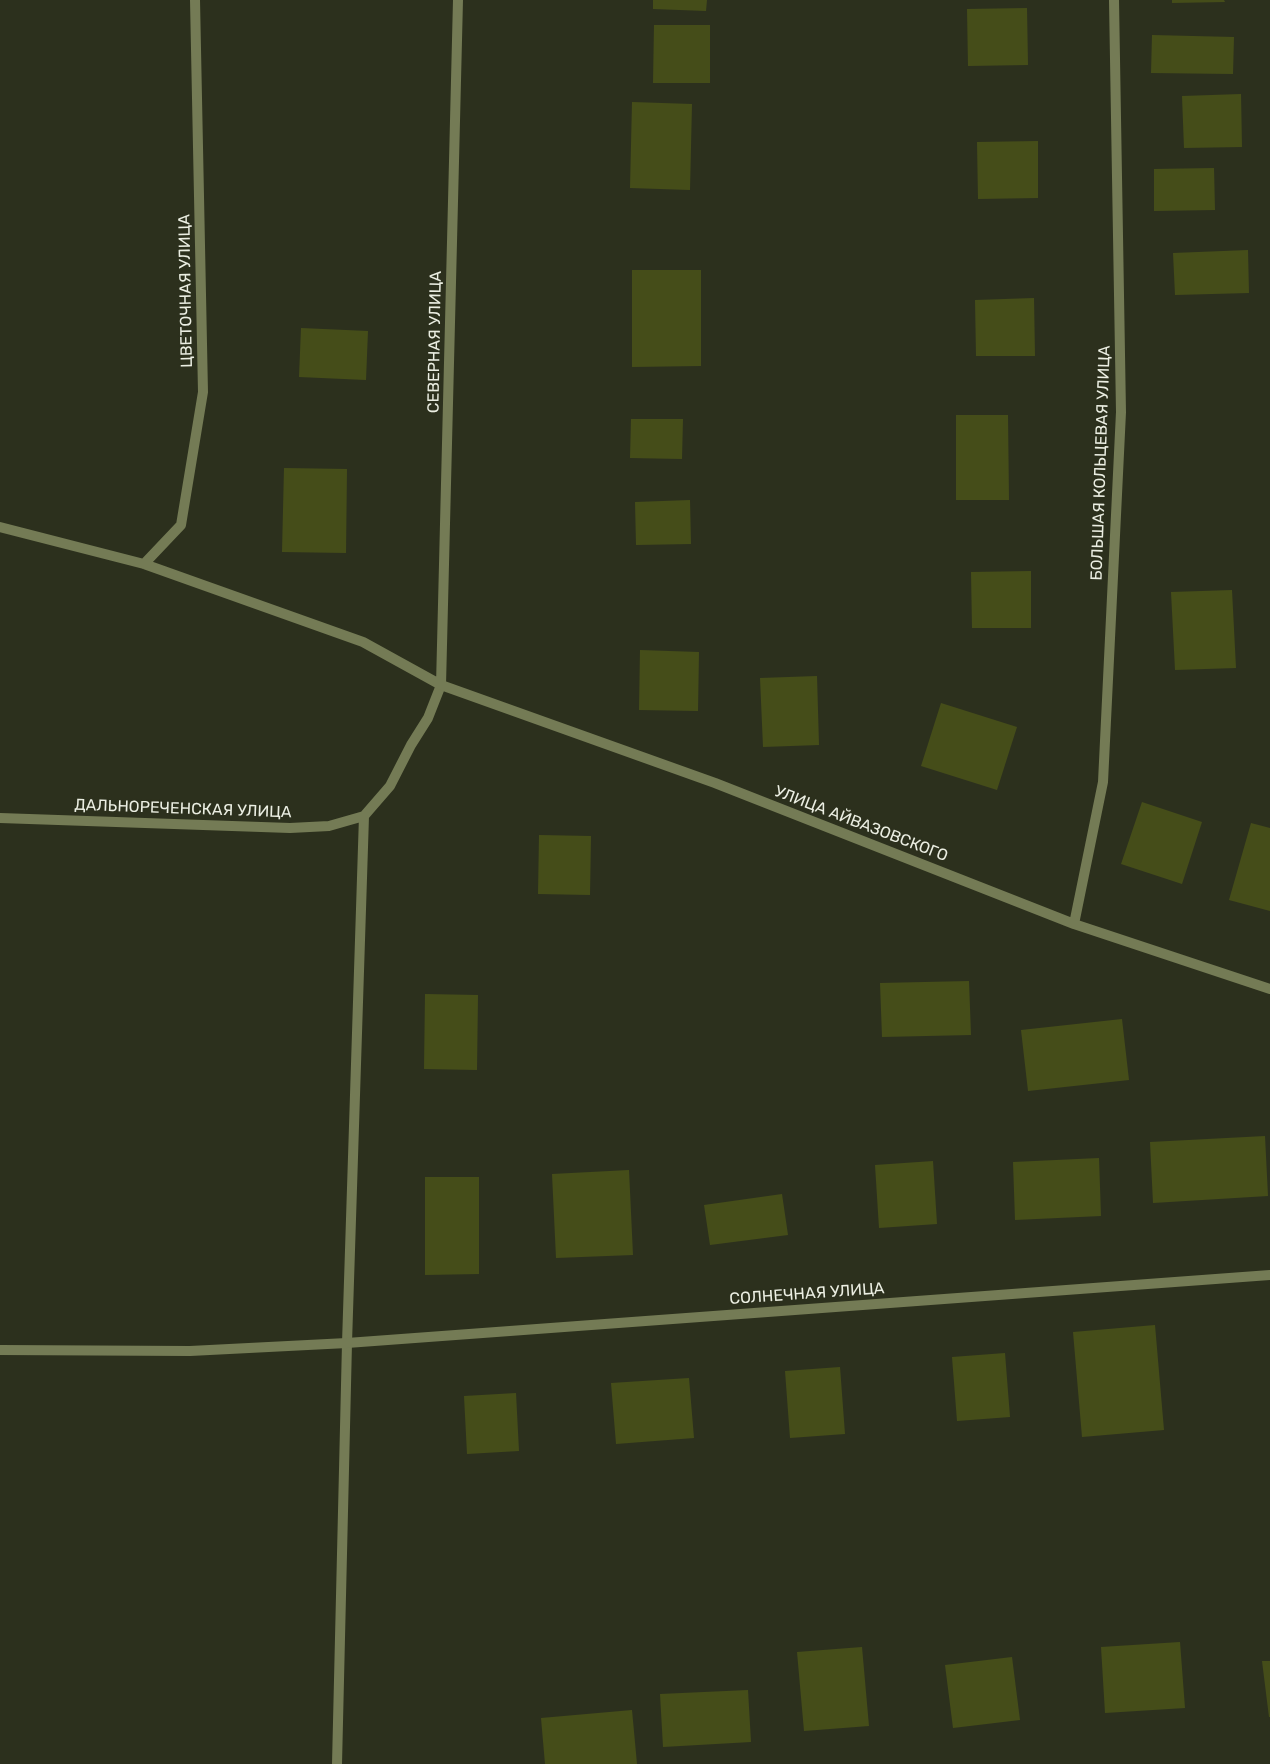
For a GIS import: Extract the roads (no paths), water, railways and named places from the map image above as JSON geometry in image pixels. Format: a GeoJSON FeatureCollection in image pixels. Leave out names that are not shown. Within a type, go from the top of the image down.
{"type":"FeatureCollection","features":[{"type":"Feature","properties":{"kind":"street","name":"ЦВЕТОЧНАЯ УЛИЦА"},"geometry":{"type":"LineString","coordinates":[[144,564],[181,525],[203,392],[195,0]]}},
{"type":"Feature","properties":{"kind":"street","name":"СЕВЕРНАЯ УЛИЦА"},"geometry":{"type":"LineString","coordinates":[[442,685],[458,0]]}},
{"type":"Feature","properties":{"kind":"street","name":"БОЛЬШАЯ КОЛЬЦЕВАЯ УЛИЦА"},"geometry":{"type":"LineString","coordinates":[[1074,924],[1103,782],[1121,412],[1114,0]]}},
{"type":"Feature","properties":{"kind":"street","name":"УЛИЦА АЙВАЗОВСКОГО"},"geometry":{"type":"LineString","coordinates":[[0,527],[144,564],[363,642],[442,685],[715,784],[1074,924],[1270,989]]}},
{"type":"Feature","properties":{"kind":"street"},"geometry":{"type":"LineString","coordinates":[[337,1764],[347,1343],[364,816],[390,786],[411,745],[428,718],[442,685]]}},
{"type":"Feature","properties":{"kind":"street","name":"ДАЛЬНОРЕЧЕНСКАЯ УЛИЦА"},"geometry":{"type":"LineString","coordinates":[[0,818],[290,828],[329,826],[364,816]]}},
{"type":"Feature","properties":{"kind":"street","name":"СОЛНЕЧНАЯ УЛИЦА"},"geometry":{"type":"LineString","coordinates":[[0,1350],[190,1351],[347,1343],[1270,1275]]}}]}
